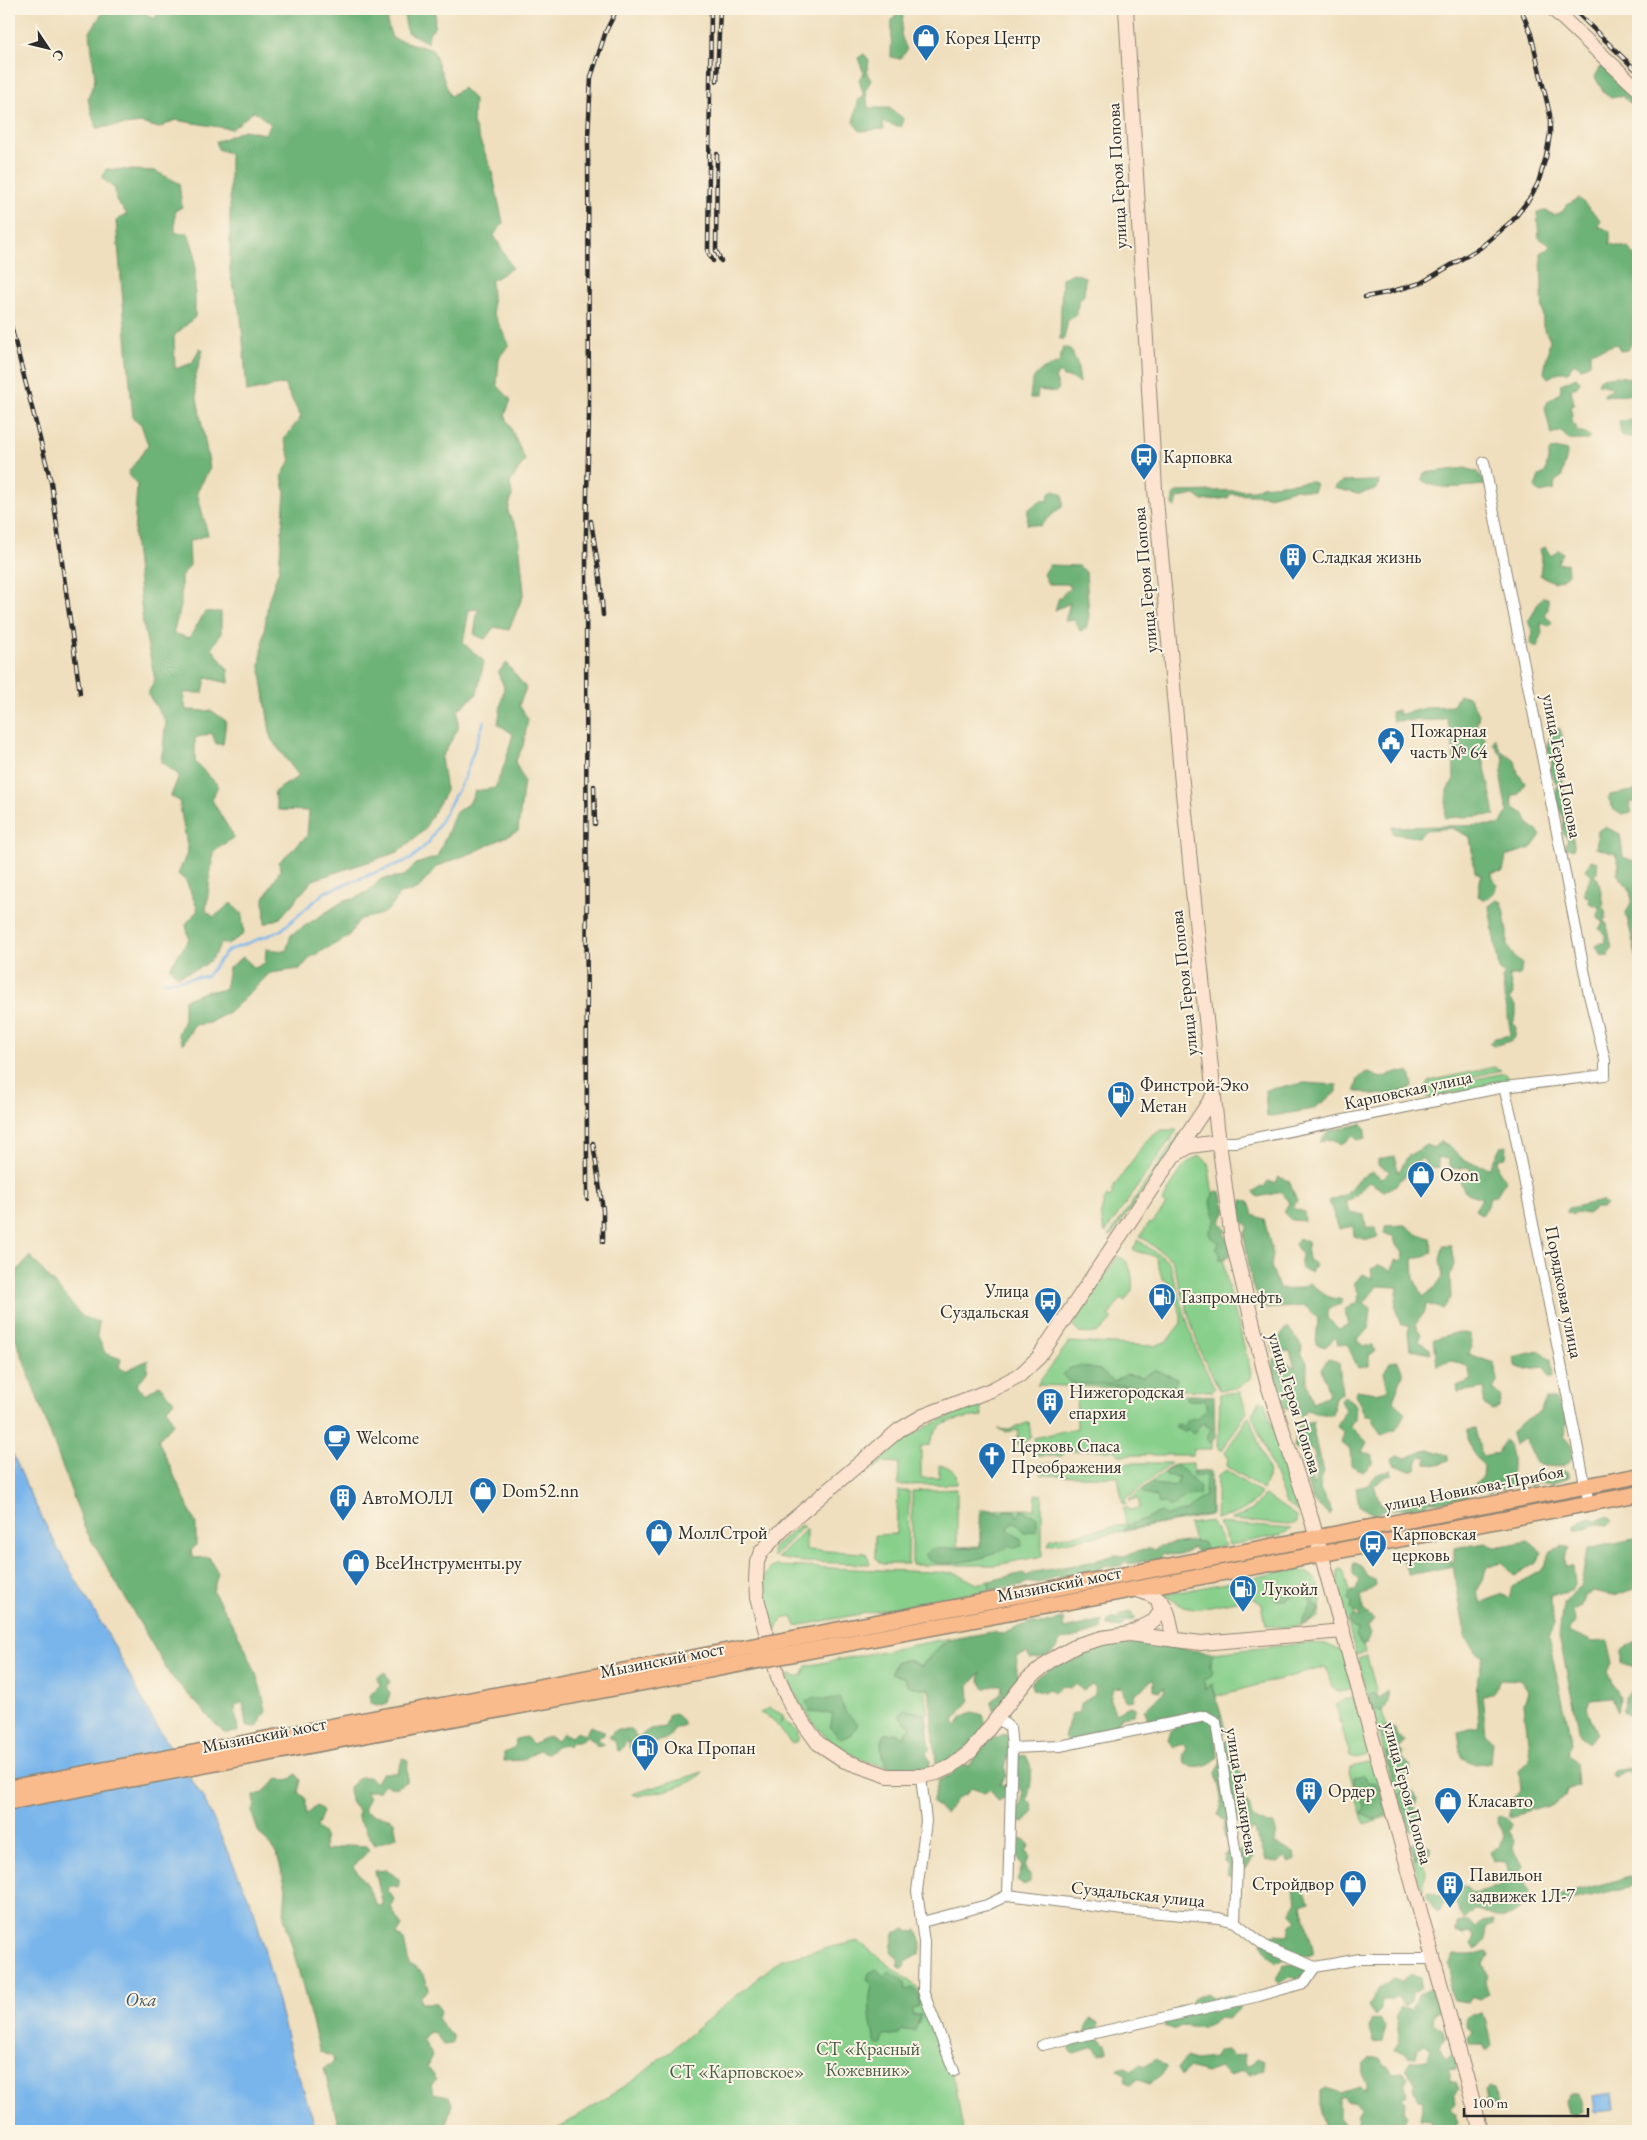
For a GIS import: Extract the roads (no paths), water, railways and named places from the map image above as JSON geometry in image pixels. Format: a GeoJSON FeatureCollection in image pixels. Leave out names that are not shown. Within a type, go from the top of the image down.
{"type":"FeatureCollection","features":[{"type":"Feature","properties":{"kind":"main road","name":"улица Новикова-Прибоя"},"geometry":{"type":"LineString","coordinates":[[1317,1538],[1638,1476]]}},
{"type":"Feature","properties":{"kind":"main road","name":"улица Новикова-Прибоя"},"geometry":{"type":"LineString","coordinates":[[1321,1553],[1638,1494]]}},
{"type":"Feature","properties":{"kind":"main road","name":"Мызинский мост"},"geometry":{"type":"LineString","coordinates":[[802,1645],[1317,1538]]}},
{"type":"Feature","properties":{"kind":"main road","name":"Мызинский мост"},"geometry":{"type":"LineString","coordinates":[[9,1802],[698,1664],[1133,1589],[1321,1553]]}},
{"type":"Feature","properties":{"kind":"main road","name":"Мызинский мост"},"geometry":{"type":"LineString","coordinates":[[9,1788],[381,1726]]}},
{"type":"Feature","properties":{"kind":"street","name":"улица Героя Попова"},"geometry":{"type":"LineString","coordinates":[[1126,9],[1155,489],[1182,783],[1214,1095],[1232,1239],[1267,1382],[1317,1538],[1482,2131]]}},
{"type":"Feature","properties":{"kind":"street"},"geometry":{"type":"LineString","coordinates":[[1553,9],[1638,89]]}},
{"type":"Feature","properties":{"kind":"street","name":"улица Героя Попова"},"geometry":{"type":"LineString","coordinates":[[1484,462],[1585,976],[1605,1060],[1605,1076]]}},
{"type":"Feature","properties":{"kind":"street","name":"Карповская улица"},"geometry":{"type":"LineString","coordinates":[[1219,1142],[1236,1142],[1504,1087],[1605,1076]]}},
{"type":"Feature","properties":{"kind":"street","name":"Порядковая улица"},"geometry":{"type":"LineString","coordinates":[[1504,1087],[1512,1118],[1589,1504]]}},
{"type":"Feature","properties":{"kind":"street"},"geometry":{"type":"LineString","coordinates":[[1214,1095],[1039,1357],[1020,1375],[991,1390],[923,1416],[899,1430],[788,1524],[761,1552],[757,1562],[756,1581],[758,1598],[778,1677],[791,1706],[818,1743],[845,1761],[863,1769],[888,1776],[921,1776],[937,1773],[952,1766],[971,1751],[1027,1680],[1064,1652],[1078,1645],[1102,1638],[1129,1634],[1201,1643],[1343,1631]]}},
{"type":"Feature","properties":{"kind":"street"},"geometry":{"type":"LineString","coordinates":[[1175,1156],[1190,1146],[1219,1142]]}},
{"type":"Feature","properties":{"kind":"street"},"geometry":{"type":"LineString","coordinates":[[1133,1589],[1150,1594],[1166,1605],[1174,1640]]}},
{"type":"Feature","properties":{"kind":"street"},"geometry":{"type":"LineString","coordinates":[[1129,1634],[1154,1621],[1161,1611],[1158,1599]]}},
{"type":"Feature","properties":{"kind":"street","name":"улица Балакирева"},"geometry":{"type":"LineString","coordinates":[[1012,1748],[1060,1746],[1205,1716],[1216,1722],[1237,1862],[1235,1922]]}},
{"type":"Feature","properties":{"kind":"street"},"geometry":{"type":"LineString","coordinates":[[922,1922],[987,1905],[1008,1895],[1012,1748],[1010,1728],[998,1718]]}},
{"type":"Feature","properties":{"kind":"street"},"geometry":{"type":"LineString","coordinates":[[921,1776],[926,1821],[917,1891],[924,1942],[923,1991],[954,2071]]}},
{"type":"Feature","properties":{"kind":"street","name":"Суздальская улица"},"geometry":{"type":"LineString","coordinates":[[1008,1895],[1123,1910],[1219,1918],[1235,1922],[1266,1947],[1315,1966]]}},
{"type":"Feature","properties":{"kind":"street"},"geometry":{"type":"LineString","coordinates":[[1042,2045],[1259,1996],[1304,1983],[1315,1966],[1360,1959],[1434,1959]]}},
{"type":"Feature","properties":{"kind":"water","name":"Ока"},"geometry":{"type":"Polygon","coordinates":[[[9,1445],[31,1496],[58,1549],[111,1640],[153,1720],[205,1801],[254,1910],[292,2056],[317,2131],[9,2131],[9,1445]]]}},
{"type":"Feature","properties":{"kind":"water"},"geometry":{"type":"Polygon","coordinates":[[[1612,2093],[1614,2110],[1594,2112],[1592,2096],[1612,2093]]]}},
{"type":"Feature","properties":{"kind":"waterway"},"geometry":{"type":"LineString","coordinates":[[164,982],[207,976],[227,951],[280,931],[325,892],[411,859],[429,842],[464,779],[484,721]]}},
{"type":"Feature","properties":{"kind":"railway"},"geometry":{"type":"LineString","coordinates":[[587,1199],[586,533],[589,415],[588,137],[591,77],[606,31],[617,9]]}},
{"type":"Feature","properties":{"kind":"railway"},"geometry":{"type":"LineString","coordinates":[[711,9],[708,252],[713,261]]}},
{"type":"Feature","properties":{"kind":"railway"},"geometry":{"type":"LineString","coordinates":[[717,81],[720,9]]}},
{"type":"Feature","properties":{"kind":"railway"},"geometry":{"type":"LineString","coordinates":[[1365,297],[1421,283],[1480,248],[1513,220],[1530,198],[1538,183],[1546,157],[1550,134],[1550,115],[1531,34],[1521,9]]}},
{"type":"Feature","properties":{"kind":"railway"},"geometry":{"type":"LineString","coordinates":[[1573,9],[1638,72]]}},
{"type":"Feature","properties":{"kind":"railway"},"geometry":{"type":"LineString","coordinates":[[717,154],[716,250],[721,261]]}},
{"type":"Feature","properties":{"kind":"railway"},"geometry":{"type":"LineString","coordinates":[[9,318],[51,482],[80,693]]}},
{"type":"Feature","properties":{"kind":"railway"},"geometry":{"type":"LineString","coordinates":[[591,521],[600,578],[603,615]]}},
{"type":"Feature","properties":{"kind":"railway"},"geometry":{"type":"LineString","coordinates":[[594,786],[595,824]]}},
{"type":"Feature","properties":{"kind":"railway"},"geometry":{"type":"LineString","coordinates":[[593,1143],[603,1210],[603,1242]]}},
{"type":"Feature","properties":{"kind":"place","name":"Корея Центр"},"geometry":{"type":"Point","coordinates":[926,62]}},
{"type":"Feature","properties":{"kind":"place","name":"Карповка"},"geometry":{"type":"Point","coordinates":[1144,481]}},
{"type":"Feature","properties":{"kind":"place","name":"Сладкая жизнь"},"geometry":{"type":"Point","coordinates":[1293,581]}},
{"type":"Feature","properties":{"kind":"place","name":"Пожарная часть № 64"},"geometry":{"type":"Point","coordinates":[1391,765]}},
{"type":"Feature","properties":{"kind":"place","name":"Финстрой-Эко Метан"},"geometry":{"type":"Point","coordinates":[1121,1119]}},
{"type":"Feature","properties":{"kind":"place","name":"Ozon"},"geometry":{"type":"Point","coordinates":[1421,1199]}},
{"type":"Feature","properties":{"kind":"place","name":"Газпромнефть"},"geometry":{"type":"Point","coordinates":[1162,1321]}},
{"type":"Feature","properties":{"kind":"place","name":"Улица Суздальская"},"geometry":{"type":"Point","coordinates":[1048,1325]}},
{"type":"Feature","properties":{"kind":"place","name":"Нижегородская епархия"},"geometry":{"type":"Point","coordinates":[1050,1426]}},
{"type":"Feature","properties":{"kind":"place","name":"Welcome"},"geometry":{"type":"Point","coordinates":[337,1462]}},
{"type":"Feature","properties":{"kind":"place","name":"Церковь Спаса Преображения"},"geometry":{"type":"Point","coordinates":[992,1480]}},
{"type":"Feature","properties":{"kind":"place","name":"Dom52.nn"},"geometry":{"type":"Point","coordinates":[483,1515]}},
{"type":"Feature","properties":{"kind":"place","name":"АвтоМОЛЛ"},"geometry":{"type":"Point","coordinates":[343,1522]}},
{"type":"Feature","properties":{"kind":"place","name":"МоллСтрой"},"geometry":{"type":"Point","coordinates":[659,1557]}},
{"type":"Feature","properties":{"kind":"place","name":"Карповская церковь"},"geometry":{"type":"Point","coordinates":[1373,1568]}},
{"type":"Feature","properties":{"kind":"place","name":"ВсеИнструменты.ру"},"geometry":{"type":"Point","coordinates":[356,1587]}},
{"type":"Feature","properties":{"kind":"place","name":"Лукойл"},"geometry":{"type":"Point","coordinates":[1243,1613]}},
{"type":"Feature","properties":{"kind":"place","name":"Ока Пропан"},"geometry":{"type":"Point","coordinates":[645,1772]}},
{"type":"Feature","properties":{"kind":"place","name":"Ордер"},"geometry":{"type":"Point","coordinates":[1309,1815]}},
{"type":"Feature","properties":{"kind":"place","name":"Класавто"},"geometry":{"type":"Point","coordinates":[1448,1825]}},
{"type":"Feature","properties":{"kind":"place","name":"Стройдвор"},"geometry":{"type":"Point","coordinates":[1353,1908]}},
{"type":"Feature","properties":{"kind":"place","name":"Павильон задвижек 1Л-7"},"geometry":{"type":"Point","coordinates":[1450,1909]}},
{"type":"Feature","properties":{"kind":"park label","name":"СТ «Красный Кожевник»"},"geometry":{"type":"Point","coordinates":[868,2059]}},
{"type":"Feature","properties":{"kind":"park label","name":"СТ «Карповское»"},"geometry":{"type":"Point","coordinates":[737,2072]}}]}
